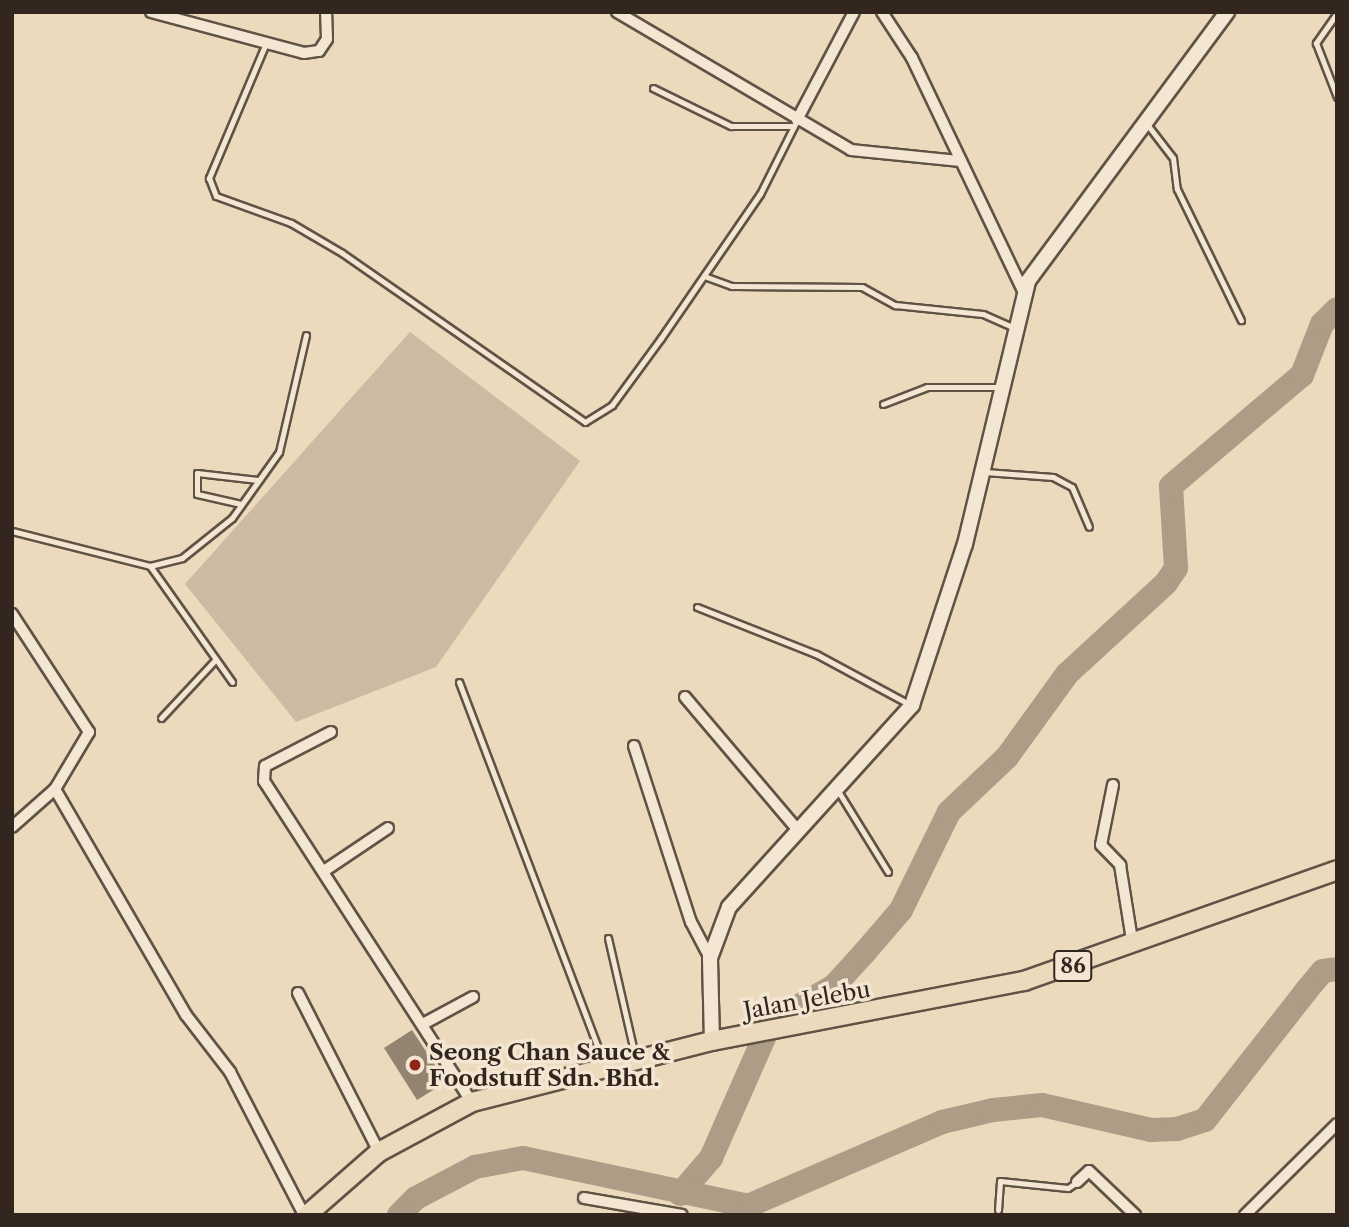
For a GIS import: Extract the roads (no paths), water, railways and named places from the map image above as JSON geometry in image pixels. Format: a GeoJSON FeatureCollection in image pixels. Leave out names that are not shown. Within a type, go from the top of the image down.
{"type":"FeatureCollection","features":[{"type":"Feature","properties":{"kind":"main road","name":"Jalan Jelebu"},"geometry":{"type":"LineString","coordinates":[[305,1215],[379,1153],[472,1102],[605,1066],[712,1041],[953,998],[1133,946],[1337,870]]}},
{"type":"Feature","properties":{"kind":"street"},"geometry":{"type":"LineString","coordinates":[[151,12],[266,43],[319,51],[327,39],[326,12]]}},
{"type":"Feature","properties":{"kind":"street"},"geometry":{"type":"LineString","coordinates":[[617,12],[796,123],[867,155],[960,161]]}},
{"type":"Feature","properties":{"kind":"street"},"geometry":{"type":"LineString","coordinates":[[796,123],[854,12]]}},
{"type":"Feature","properties":{"kind":"street"},"geometry":{"type":"LineString","coordinates":[[882,12],[912,58],[1024,293]]}},
{"type":"Feature","properties":{"kind":"street"},"geometry":{"type":"LineString","coordinates":[[712,1041],[710,958],[729,907],[797,829],[838,791],[912,705],[938,642],[1024,293],[1227,12]]}},
{"type":"Feature","properties":{"kind":"street"},"geometry":{"type":"LineString","coordinates":[[12,614],[89,726],[55,789],[12,827]]}},
{"type":"Feature","properties":{"kind":"street"},"geometry":{"type":"LineString","coordinates":[[685,698],[797,829]]}},
{"type":"Feature","properties":{"kind":"street"},"geometry":{"type":"LineString","coordinates":[[331,732],[262,771],[472,1102]]}},
{"type":"Feature","properties":{"kind":"street"},"geometry":{"type":"LineString","coordinates":[[634,746],[691,922],[710,958]]}},
{"type":"Feature","properties":{"kind":"street"},"geometry":{"type":"LineString","coordinates":[[1114,785],[1101,845],[1120,865],[1133,946]]}},
{"type":"Feature","properties":{"kind":"street"},"geometry":{"type":"LineString","coordinates":[[55,789],[186,1014],[230,1072],[305,1215]]}},
{"type":"Feature","properties":{"kind":"street"},"geometry":{"type":"LineString","coordinates":[[324,871],[388,828]]}},
{"type":"Feature","properties":{"kind":"street"},"geometry":{"type":"LineString","coordinates":[[298,993],[379,1153]]}},
{"type":"Feature","properties":{"kind":"street"},"geometry":{"type":"LineString","coordinates":[[423,1024],[473,997]]}},
{"type":"Feature","properties":{"kind":"street"},"geometry":{"type":"LineString","coordinates":[[1245,1215],[1337,1124]]}},
{"type":"Feature","properties":{"kind":"street"},"geometry":{"type":"LineString","coordinates":[[1077,1182],[1089,1171],[1135,1215]]}},
{"type":"Feature","properties":{"kind":"street"},"geometry":{"type":"LineString","coordinates":[[584,1198],[682,1215]]}},
{"type":"Feature","properties":{"kind":"lane"},"geometry":{"type":"LineString","coordinates":[[1337,13],[1316,43],[1337,97]]}},
{"type":"Feature","properties":{"kind":"lane"},"geometry":{"type":"LineString","coordinates":[[266,43],[209,178],[216,196],[291,223],[342,253],[576,419],[595,421],[612,405],[760,194],[796,123],[731,125],[653,88]]}},
{"type":"Feature","properties":{"kind":"lane"},"geometry":{"type":"LineString","coordinates":[[1145,122],[1173,158],[1177,190],[1241,320]]}},
{"type":"Feature","properties":{"kind":"lane"},"geometry":{"type":"LineString","coordinates":[[704,276],[732,286],[862,287],[895,305],[983,314],[1014,328]]}},
{"type":"Feature","properties":{"kind":"lane"},"geometry":{"type":"LineString","coordinates":[[12,531],[150,566],[182,558],[241,504],[279,452],[306,335]]}},
{"type":"Feature","properties":{"kind":"lane"},"geometry":{"type":"LineString","coordinates":[[883,404],[927,387],[1001,387]]}},
{"type":"Feature","properties":{"kind":"lane"},"geometry":{"type":"LineString","coordinates":[[982,472],[1053,477],[1072,487],[1089,527]]}},
{"type":"Feature","properties":{"kind":"lane"},"geometry":{"type":"LineString","coordinates":[[241,504],[197,494],[197,473],[258,480]]}},
{"type":"Feature","properties":{"kind":"lane"},"geometry":{"type":"LineString","coordinates":[[150,566],[232,682]]}},
{"type":"Feature","properties":{"kind":"lane"},"geometry":{"type":"LineString","coordinates":[[696,607],[816,654],[912,705]]}},
{"type":"Feature","properties":{"kind":"lane"},"geometry":{"type":"LineString","coordinates":[[161,718],[215,660]]}},
{"type":"Feature","properties":{"kind":"lane"},"geometry":{"type":"LineString","coordinates":[[459,682],[605,1066]]}},
{"type":"Feature","properties":{"kind":"lane"},"geometry":{"type":"LineString","coordinates":[[838,791],[888,872]]}},
{"type":"Feature","properties":{"kind":"lane"},"geometry":{"type":"LineString","coordinates":[[608,938],[635,1059]]}},
{"type":"Feature","properties":{"kind":"lane"},"geometry":{"type":"LineString","coordinates":[[998,1210],[1000,1181],[1069,1188],[1077,1182]]}},
{"type":"Feature","properties":{"kind":"waterway"},"geometry":{"type":"LineString","coordinates":[[680,1194],[711,1158],[771,1022],[834,986],[865,952],[901,910],[949,812],[1007,757],[1067,674],[1166,583],[1176,568],[1171,486],[1302,375],[1322,324],[1337,309]]}},
{"type":"Feature","properties":{"kind":"waterway"},"geometry":{"type":"LineString","coordinates":[[399,1215],[416,1198],[475,1167],[523,1158],[748,1206],[942,1122],[993,1110],[1042,1105],[1151,1130],[1177,1129],[1205,1120],[1323,971],[1337,969]]}},
{"type":"Feature","properties":{"kind":"place","name":"Seong Chan Sauce & Foodstuff Sdn. Bhd."},"geometry":{"type":"Point","coordinates":[415,1065]}}]}
